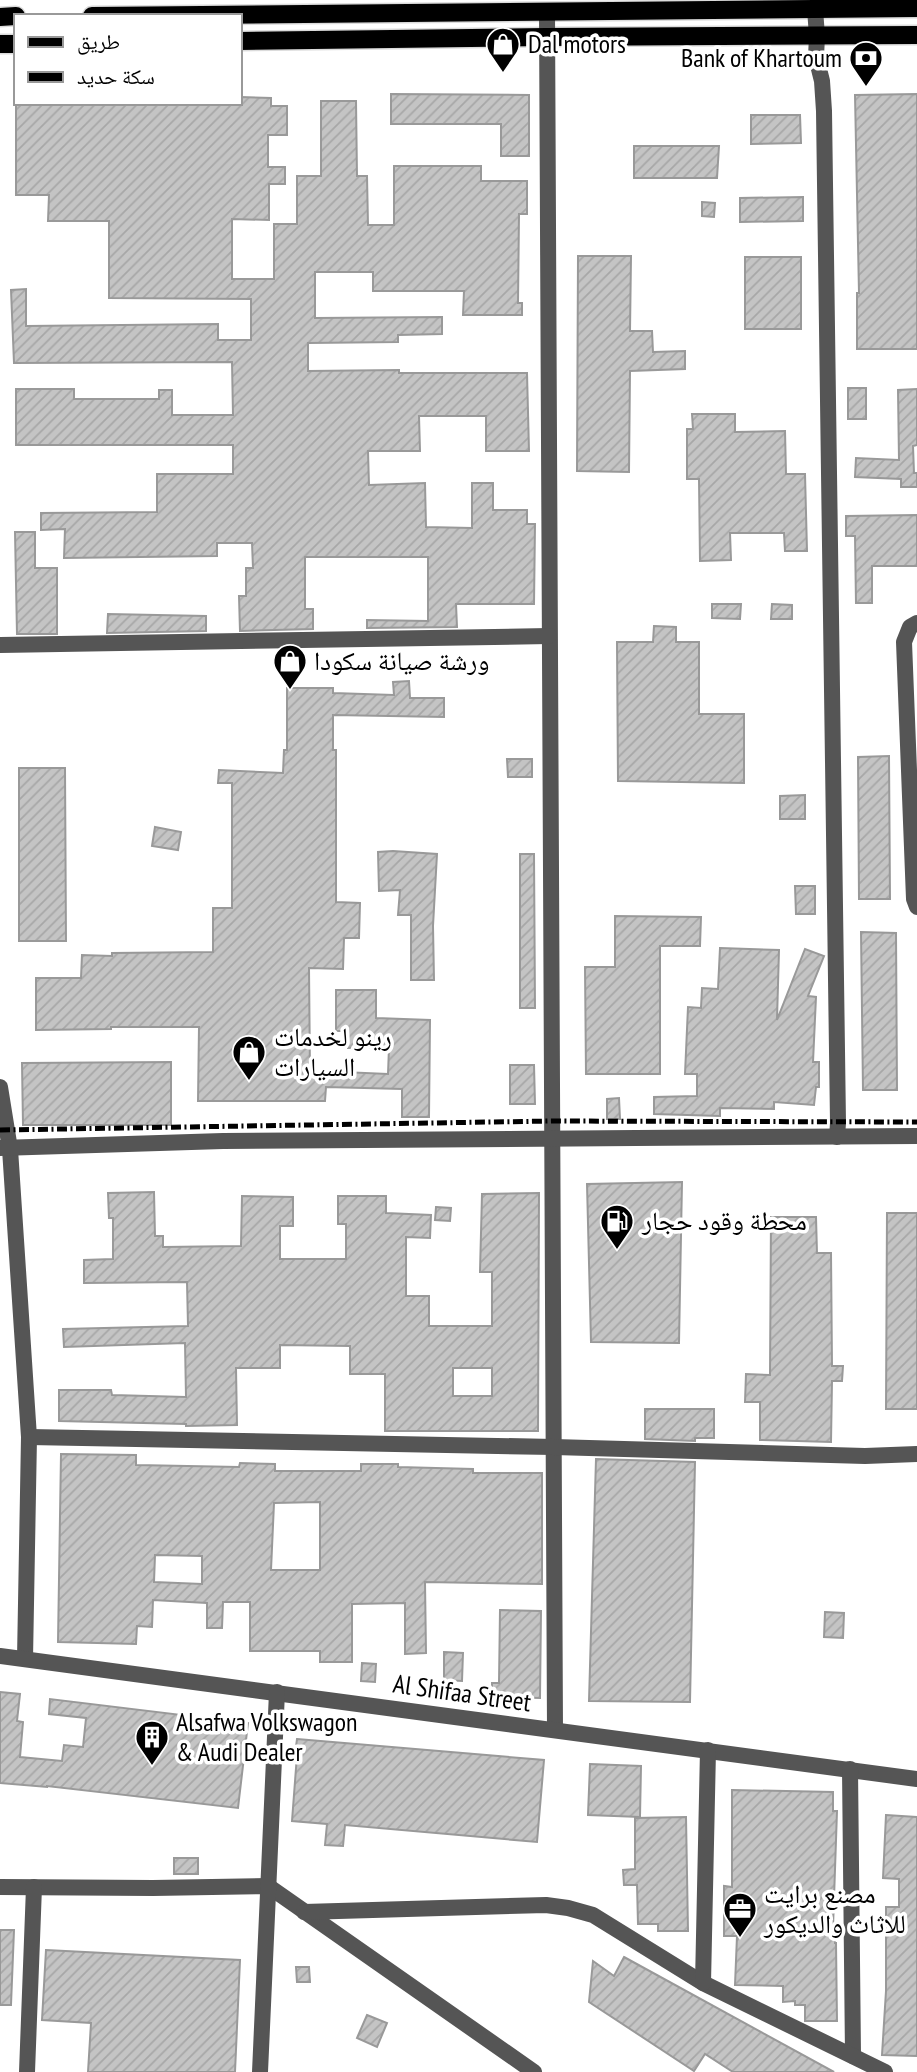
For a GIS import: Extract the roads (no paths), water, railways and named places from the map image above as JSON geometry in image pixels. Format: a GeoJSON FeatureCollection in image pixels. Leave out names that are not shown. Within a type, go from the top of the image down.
{"type":"FeatureCollection","features":[{"type":"Feature","properties":{"kind":"main road"},"geometry":{"type":"LineString","coordinates":[[242,14],[547,11],[746,5],[815,9],[917,8]]}},
{"type":"Feature","properties":{"kind":"main road"},"geometry":{"type":"LineString","coordinates":[[242,41],[917,35]]}},
{"type":"Feature","properties":{"kind":"street"},"geometry":{"type":"LineString","coordinates":[[815,9],[816,57],[822,80],[824,111],[837,1137]]}},
{"type":"Feature","properties":{"kind":"street"},"geometry":{"type":"LineString","coordinates":[[547,11],[555,1730]]}},
{"type":"Feature","properties":{"kind":"street"},"geometry":{"type":"LineString","coordinates":[[917,623],[910,627],[904,642],[914,899],[917,907]]}},
{"type":"Feature","properties":{"kind":"street"},"geometry":{"type":"LineString","coordinates":[[0,645],[549,636]]}},
{"type":"Feature","properties":{"kind":"street"},"geometry":{"type":"LineString","coordinates":[[0,1087],[29,1437],[25,1659]]}},
{"type":"Feature","properties":{"kind":"street"},"geometry":{"type":"LineString","coordinates":[[5,1148],[223,1141],[917,1136]]}},
{"type":"Feature","properties":{"kind":"street"},"geometry":{"type":"LineString","coordinates":[[29,1437],[917,1454]]}},
{"type":"Feature","properties":{"kind":"street","name":"Al Shifaa Street"},"geometry":{"type":"LineString","coordinates":[[0,1656],[917,1779]]}},
{"type":"Feature","properties":{"kind":"street"},"geometry":{"type":"LineString","coordinates":[[260,2072],[277,1692]]}},
{"type":"Feature","properties":{"kind":"street"},"geometry":{"type":"LineString","coordinates":[[703,1983],[708,1750]]}},
{"type":"Feature","properties":{"kind":"street"},"geometry":{"type":"LineString","coordinates":[[850,1769],[853,2056]]}},
{"type":"Feature","properties":{"kind":"street"},"geometry":{"type":"LineString","coordinates":[[0,1887],[268,1886],[534,2072]]}},
{"type":"Feature","properties":{"kind":"street"},"geometry":{"type":"LineString","coordinates":[[27,2072],[34,1887]]}},
{"type":"Feature","properties":{"kind":"street"},"geometry":{"type":"LineString","coordinates":[[304,1912],[546,1905],[568,1908],[593,1915],[703,1983],[885,2072]]}},
{"type":"Feature","properties":{"kind":"railway"},"geometry":{"type":"LineString","coordinates":[[0,1130],[553,1121],[917,1122]]}},
{"type":"Feature","properties":{"kind":"place","name":"Dal motors"},"geometry":{"type":"Point","coordinates":[503,74]}},
{"type":"Feature","properties":{"kind":"place","name":"Bank of Khartoum"},"geometry":{"type":"Point","coordinates":[866,88]}},
{"type":"Feature","properties":{"kind":"place","name":"ورشة صيانة سكودا"},"geometry":{"type":"Point","coordinates":[290,691]}},
{"type":"Feature","properties":{"kind":"place","name":"رينو لخدمات السيارات"},"geometry":{"type":"Point","coordinates":[249,1082]}},
{"type":"Feature","properties":{"kind":"place","name":"محطة وقود حجار"},"geometry":{"type":"Point","coordinates":[617,1251]}},
{"type":"Feature","properties":{"kind":"place","name":"Alsafwa Volkswagon & Audi Dealer"},"geometry":{"type":"Point","coordinates":[152,1767]}},
{"type":"Feature","properties":{"kind":"place","name":"مصنع برايت للاثاث والديكور"},"geometry":{"type":"Point","coordinates":[740,1939]}}]}
